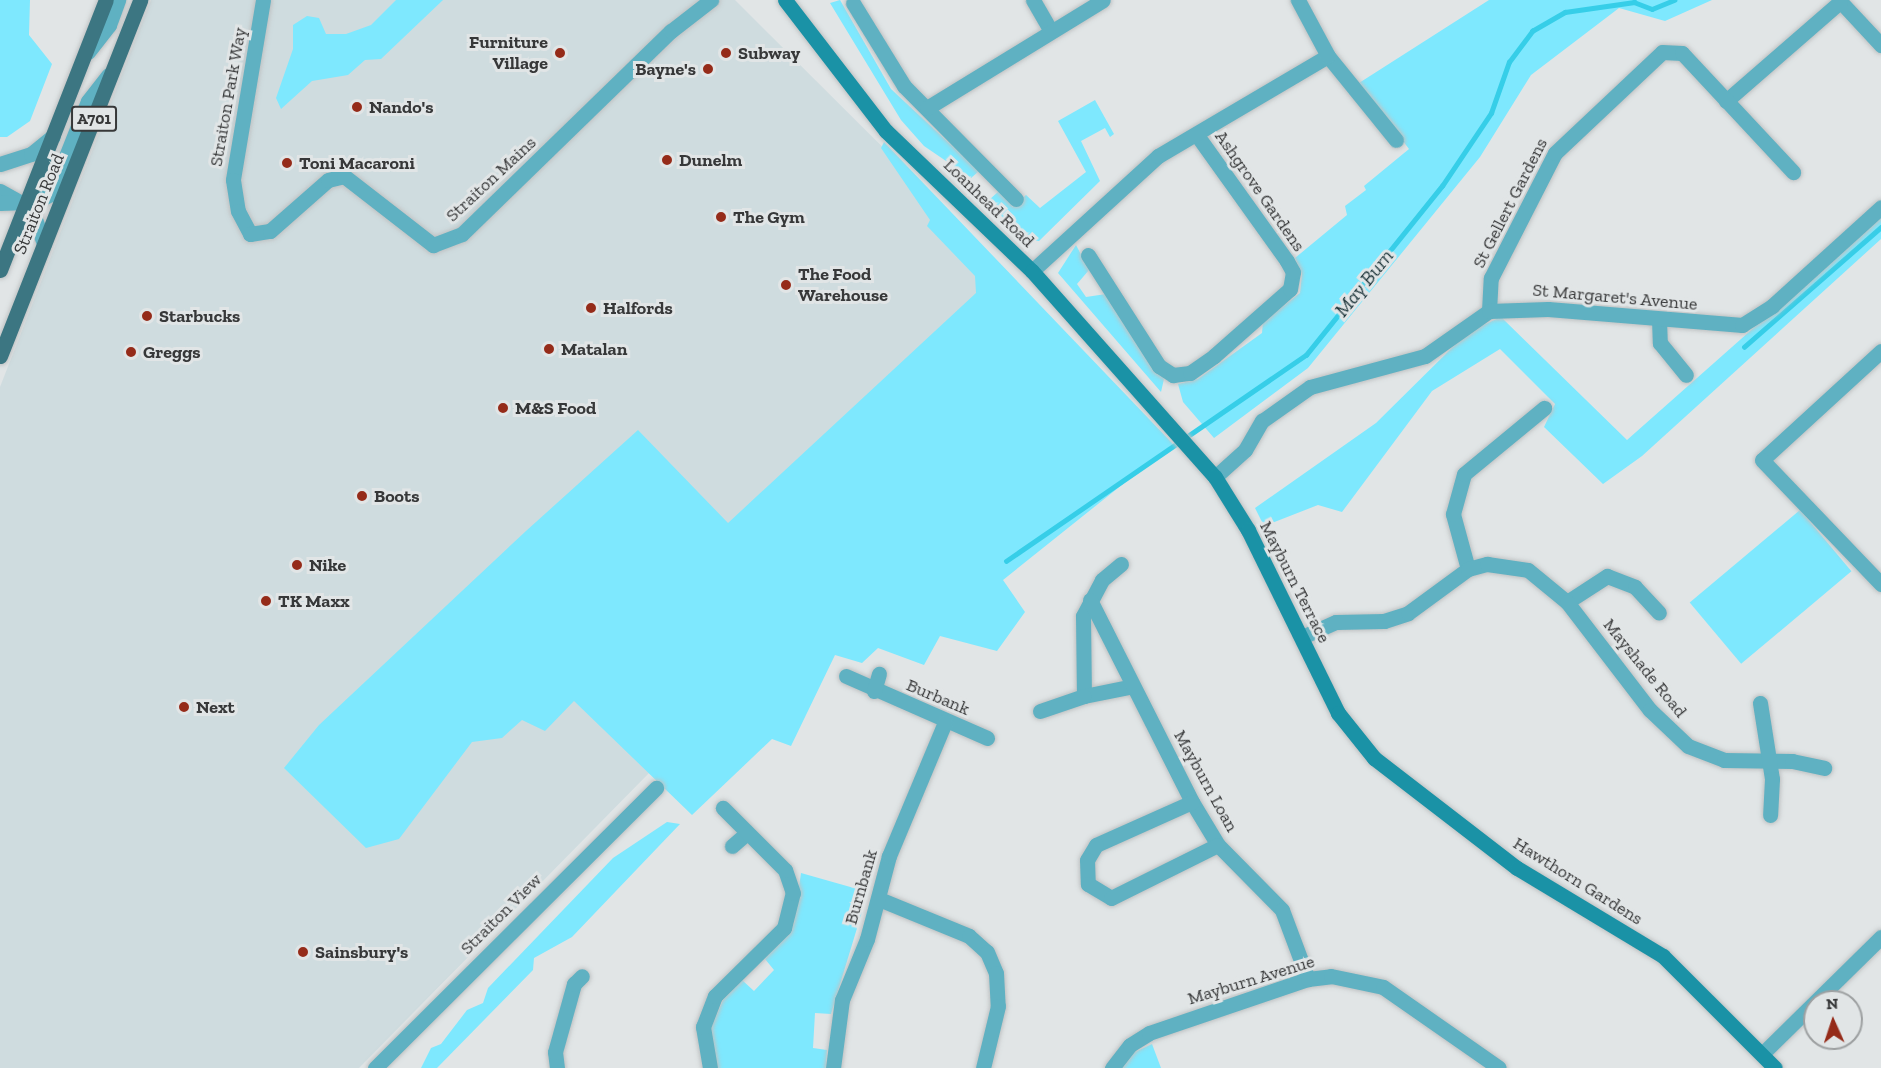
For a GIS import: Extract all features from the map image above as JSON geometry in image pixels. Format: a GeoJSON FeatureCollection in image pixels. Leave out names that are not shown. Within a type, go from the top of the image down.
{"type":"FeatureCollection","features":[{"type":"Feature","properties":{"kind":"main road","name":"Straiton Road"},"geometry":{"type":"LineString","coordinates":[[0,270],[106,0]]}},
{"type":"Feature","properties":{"kind":"main road","name":"Straiton Road"},"geometry":{"type":"LineString","coordinates":[[0,356],[140,0]]}},
{"type":"Feature","properties":{"kind":"main road","name":"Loanhead Road"},"geometry":{"type":"LineString","coordinates":[[785,0],[886,131],[1032,271],[1194,453]]}},
{"type":"Feature","properties":{"kind":"main road","name":"Mayburn Terrace"},"geometry":{"type":"LineString","coordinates":[[1194,453],[1215,477],[1302,637],[1325,689],[1353,734]]}},
{"type":"Feature","properties":{"kind":"main road","name":"Hawthorn Gardens"},"geometry":{"type":"LineString","coordinates":[[1353,734],[1374,758],[1451,821],[1517,868],[1663,956],[1776,1068]]}},
{"type":"Feature","properties":{"kind":"street"},"geometry":{"type":"LineString","coordinates":[[84,57],[109,25],[118,0]]}},
{"type":"Feature","properties":{"kind":"street","name":"Straiton Park Way"},"geometry":{"type":"LineString","coordinates":[[250,234],[238,211],[233,180],[263,0]]}},
{"type":"Feature","properties":{"kind":"street","name":"Straiton Mains"},"geometry":{"type":"LineString","coordinates":[[250,234],[270,231],[328,180],[344,176],[421,239],[433,245],[455,239],[671,31],[711,0]]}},
{"type":"Feature","properties":{"kind":"street"},"geometry":{"type":"LineString","coordinates":[[1033,0],[1050,29]]}},
{"type":"Feature","properties":{"kind":"street"},"geometry":{"type":"LineString","coordinates":[[927,108],[1050,29],[1102,0]]}},
{"type":"Feature","properties":{"kind":"street"},"geometry":{"type":"LineString","coordinates":[[1298,0],[1328,56],[1396,140]]}},
{"type":"Feature","properties":{"kind":"street"},"geometry":{"type":"LineString","coordinates":[[1726,102],[1843,4],[1861,0]]}},
{"type":"Feature","properties":{"kind":"street"},"geometry":{"type":"LineString","coordinates":[[853,3],[904,86],[1016,199]]}},
{"type":"Feature","properties":{"kind":"street"},"geometry":{"type":"LineString","coordinates":[[1843,4],[1881,45]]}},
{"type":"Feature","properties":{"kind":"street","name":"St Gellert Gardens"},"geometry":{"type":"LineString","coordinates":[[1490,311],[1491,278],[1555,153],[1662,52],[1682,53],[1793,172]]}},
{"type":"Feature","properties":{"kind":"street","name":"Ashgrove Gardens"},"geometry":{"type":"LineString","coordinates":[[1032,271],[1143,167],[1328,56]]}},
{"type":"Feature","properties":{"kind":"street"},"geometry":{"type":"LineString","coordinates":[[0,203],[25,204],[51,194],[88,101],[114,68]]}},
{"type":"Feature","properties":{"kind":"street","name":"Ashgrove Gardens"},"geometry":{"type":"LineString","coordinates":[[1088,255],[1098,283],[1159,366],[1182,376],[1214,356],[1290,289],[1294,280],[1290,267],[1196,134]]}},
{"type":"Feature","properties":{"kind":"street"},"geometry":{"type":"LineString","coordinates":[[0,165],[31,154],[53,136]]}},
{"type":"Feature","properties":{"kind":"street"},"geometry":{"type":"LineString","coordinates":[[0,191],[25,204],[38,219],[44,244]]}},
{"type":"Feature","properties":{"kind":"street","name":"St Margaret's Avenue"},"geometry":{"type":"LineString","coordinates":[[1490,311],[1548,309],[1724,326],[1757,319],[1881,207]]}},
{"type":"Feature","properties":{"kind":"street"},"geometry":{"type":"LineString","coordinates":[[1215,477],[1245,450],[1262,421],[1310,387],[1425,356],[1490,311]]}},
{"type":"Feature","properties":{"kind":"street"},"geometry":{"type":"LineString","coordinates":[[1659,319],[1660,343],[1686,375]]}},
{"type":"Feature","properties":{"kind":"street"},"geometry":{"type":"LineString","coordinates":[[1881,351],[1762,460],[1881,584]]}},
{"type":"Feature","properties":{"kind":"street"},"geometry":{"type":"LineString","coordinates":[[1468,569],[1456,536],[1456,492],[1482,455],[1539,417]]}},
{"type":"Feature","properties":{"kind":"street"},"geometry":{"type":"LineString","coordinates":[[1084,696],[1083,616],[1090,600],[1120,564]]}},
{"type":"Feature","properties":{"kind":"street","name":"Mayshade Road"},"geometry":{"type":"LineString","coordinates":[[1302,637],[1336,622],[1384,621],[1408,613],[1468,569],[1487,564],[1528,570],[1567,602],[1650,710],[1688,746],[1724,760],[1824,768]]}},
{"type":"Feature","properties":{"kind":"street"},"geometry":{"type":"LineString","coordinates":[[1567,602],[1608,576],[1635,587],[1659,613]]}},
{"type":"Feature","properties":{"kind":"street","name":"Mayburn Loan"},"geometry":{"type":"LineString","coordinates":[[1090,600],[1192,802],[1218,845],[1282,910],[1308,979]]}},
{"type":"Feature","properties":{"kind":"street"},"geometry":{"type":"LineString","coordinates":[[874,691],[879,674]]}},
{"type":"Feature","properties":{"kind":"street","name":"Burbank"},"geometry":{"type":"LineString","coordinates":[[846,676],[874,691],[987,738]]}},
{"type":"Feature","properties":{"kind":"street"},"geometry":{"type":"LineString","coordinates":[[1040,711],[1084,696],[1133,686]]}},
{"type":"Feature","properties":{"kind":"street"},"geometry":{"type":"LineString","coordinates":[[1760,703],[1770,762],[1770,815]]}},
{"type":"Feature","properties":{"kind":"street","name":"Burnbank"},"geometry":{"type":"LineString","coordinates":[[833,1068],[842,1000],[879,899],[889,856],[945,722]]}},
{"type":"Feature","properties":{"kind":"street","name":"Straiton View"},"geometry":{"type":"LineString","coordinates":[[375,1068],[656,788]]}},
{"type":"Feature","properties":{"kind":"street"},"geometry":{"type":"LineString","coordinates":[[1192,802],[1096,845],[1087,860],[1088,885],[1111,898],[1218,845]]}},
{"type":"Feature","properties":{"kind":"street"},"geometry":{"type":"LineString","coordinates":[[710,1068],[704,1027],[715,996],[783,928],[793,893],[784,870],[723,808]]}},
{"type":"Feature","properties":{"kind":"street"},"geometry":{"type":"LineString","coordinates":[[732,846],[747,833]]}},
{"type":"Feature","properties":{"kind":"street"},"geometry":{"type":"LineString","coordinates":[[879,899],[969,936],[987,952],[996,973],[998,1006],[983,1068]]}},
{"type":"Feature","properties":{"kind":"street"},"geometry":{"type":"LineString","coordinates":[[1762,1054],[1881,937]]}},
{"type":"Feature","properties":{"kind":"street"},"geometry":{"type":"LineString","coordinates":[[557,1068],[555,1052],[573,978]]}},
{"type":"Feature","properties":{"kind":"street","name":"Mayburn Avenue"},"geometry":{"type":"LineString","coordinates":[[1112,1068],[1130,1045],[1149,1033],[1308,979],[1358,979],[1383,987],[1498,1068]]}},
{"type":"Feature","properties":{"kind":"shaded area"},"geometry":{"type":"Polygon","coordinates":[[[0,0],[30,0],[29,35],[52,64],[30,121],[7,137],[0,137],[0,0]]]}},
{"type":"Feature","properties":{"kind":"shaded area"},"geometry":{"type":"Polygon","coordinates":[[[151,0],[735,0],[1009,273],[652,770],[359,1068],[0,1068],[0,387],[151,0]]]}},
{"type":"Feature","properties":{"kind":"shaded area"},"geometry":{"type":"Polygon","coordinates":[[[396,0],[443,0],[381,59],[365,60],[348,75],[312,81],[281,109],[276,98],[293,49],[293,25],[307,16],[319,18],[326,34],[346,34],[371,25],[396,0]]]}},
{"type":"Feature","properties":{"kind":"shaded area"},"geometry":{"type":"Polygon","coordinates":[[[840,0],[891,89],[979,171],[971,178],[924,146],[901,120],[830,3],[840,0]]]}},
{"type":"Feature","properties":{"kind":"shaded area"},"geometry":{"type":"Polygon","coordinates":[[[1489,0],[1712,0],[1665,21],[1619,8],[1531,75],[1480,157],[1308,368],[1214,438],[1183,402],[1178,384],[1198,379],[1262,333],[1263,322],[1300,293],[1302,274],[1295,258],[1347,215],[1345,206],[1366,190],[1364,186],[1409,149],[1359,83],[1489,0]]]}},
{"type":"Feature","properties":{"kind":"shaded area"},"geometry":{"type":"Polygon","coordinates":[[[1095,100],[1114,134],[1110,137],[1105,128],[1081,141],[1100,181],[1039,241],[1021,241],[989,200],[999,191],[1013,207],[1026,195],[1040,208],[1086,172],[1058,121],[1095,100]]]}},
{"type":"Feature","properties":{"kind":"shaded area"},"geometry":{"type":"Polygon","coordinates":[[[884,142],[1173,444],[1003,580],[1025,612],[997,651],[940,636],[924,665],[878,648],[862,663],[835,655],[791,746],[772,739],[692,815],[574,701],[545,731],[522,720],[502,738],[472,742],[399,839],[366,848],[284,768],[319,725],[526,531],[638,430],[728,523],[976,293],[975,276],[927,226],[930,220],[881,148],[884,142]]]}},
{"type":"Feature","properties":{"kind":"shaded area"},"geometry":{"type":"Polygon","coordinates":[[[1881,215],[1881,239],[1642,456],[1603,484],[1544,427],[1555,404],[1500,349],[1432,391],[1342,512],[1318,505],[1264,526],[1255,508],[1376,423],[1468,332],[1501,317],[1627,440],[1881,215]]]}},
{"type":"Feature","properties":{"kind":"shaded area"},"geometry":{"type":"Polygon","coordinates":[[[1076,245],[1089,270],[1077,284],[1086,297],[1106,294],[1164,379],[1161,392],[1058,273],[1076,245]]]}},
{"type":"Feature","properties":{"kind":"shaded area"},"geometry":{"type":"Polygon","coordinates":[[[1800,510],[1851,571],[1741,664],[1690,603],[1800,510]]]}},
{"type":"Feature","properties":{"kind":"shaded area"},"geometry":{"type":"Polygon","coordinates":[[[667,822],[680,824],[572,937],[534,958],[533,970],[437,1068],[421,1068],[431,1048],[441,1044],[467,1010],[483,1003],[488,988],[613,858],[667,822]]]}},
{"type":"Feature","properties":{"kind":"shaded area"},"geometry":{"type":"Polygon","coordinates":[[[801,873],[868,892],[831,1014],[815,1013],[813,1048],[827,1050],[826,1068],[718,1068],[710,1031],[723,1000],[742,980],[754,991],[774,970],[765,959],[794,924],[801,873]]]}},
{"type":"Feature","properties":{"kind":"shaded area"},"geometry":{"type":"Polygon","coordinates":[[[1152,1044],[1161,1068],[1121,1068],[1133,1053],[1152,1044]]]}},
{"type":"Feature","properties":{"kind":"waterway","name":"May Burn"},"geometry":{"type":"LineString","coordinates":[[1006,561],[1306,355],[1442,186],[1491,113],[1509,62],[1532,31],[1565,12],[1634,2],[1652,9],[1674,0]]}},
{"type":"Feature","properties":{"kind":"waterway"},"geometry":{"type":"LineString","coordinates":[[1744,347],[1881,227]]}},
{"type":"Feature","properties":{"kind":"place","name":"Furniture Village"},"geometry":{"type":"Point","coordinates":[560,53]}},
{"type":"Feature","properties":{"kind":"place","name":"Subway"},"geometry":{"type":"Point","coordinates":[726,53]}},
{"type":"Feature","properties":{"kind":"place","name":"Bayne's"},"geometry":{"type":"Point","coordinates":[708,69]}},
{"type":"Feature","properties":{"kind":"place","name":"Nando's"},"geometry":{"type":"Point","coordinates":[357,107]}},
{"type":"Feature","properties":{"kind":"place","name":"Dunelm"},"geometry":{"type":"Point","coordinates":[667,160]}},
{"type":"Feature","properties":{"kind":"place","name":"Toni Macaroni"},"geometry":{"type":"Point","coordinates":[287,163]}},
{"type":"Feature","properties":{"kind":"place","name":"The Gym"},"geometry":{"type":"Point","coordinates":[721,217]}},
{"type":"Feature","properties":{"kind":"place","name":"The Food Warehouse"},"geometry":{"type":"Point","coordinates":[786,285]}},
{"type":"Feature","properties":{"kind":"place","name":"Halfords"},"geometry":{"type":"Point","coordinates":[591,308]}},
{"type":"Feature","properties":{"kind":"place","name":"Starbucks"},"geometry":{"type":"Point","coordinates":[147,316]}},
{"type":"Feature","properties":{"kind":"place","name":"Matalan"},"geometry":{"type":"Point","coordinates":[549,349]}},
{"type":"Feature","properties":{"kind":"place","name":"Greggs"},"geometry":{"type":"Point","coordinates":[131,352]}},
{"type":"Feature","properties":{"kind":"place","name":"M&S Food"},"geometry":{"type":"Point","coordinates":[503,408]}},
{"type":"Feature","properties":{"kind":"place","name":"Boots"},"geometry":{"type":"Point","coordinates":[362,496]}},
{"type":"Feature","properties":{"kind":"place","name":"Nike"},"geometry":{"type":"Point","coordinates":[297,565]}},
{"type":"Feature","properties":{"kind":"place","name":"TK Maxx"},"geometry":{"type":"Point","coordinates":[266,601]}},
{"type":"Feature","properties":{"kind":"place","name":"Next"},"geometry":{"type":"Point","coordinates":[184,707]}},
{"type":"Feature","properties":{"kind":"place","name":"Sainsbury's"},"geometry":{"type":"Point","coordinates":[303,952]}}]}
